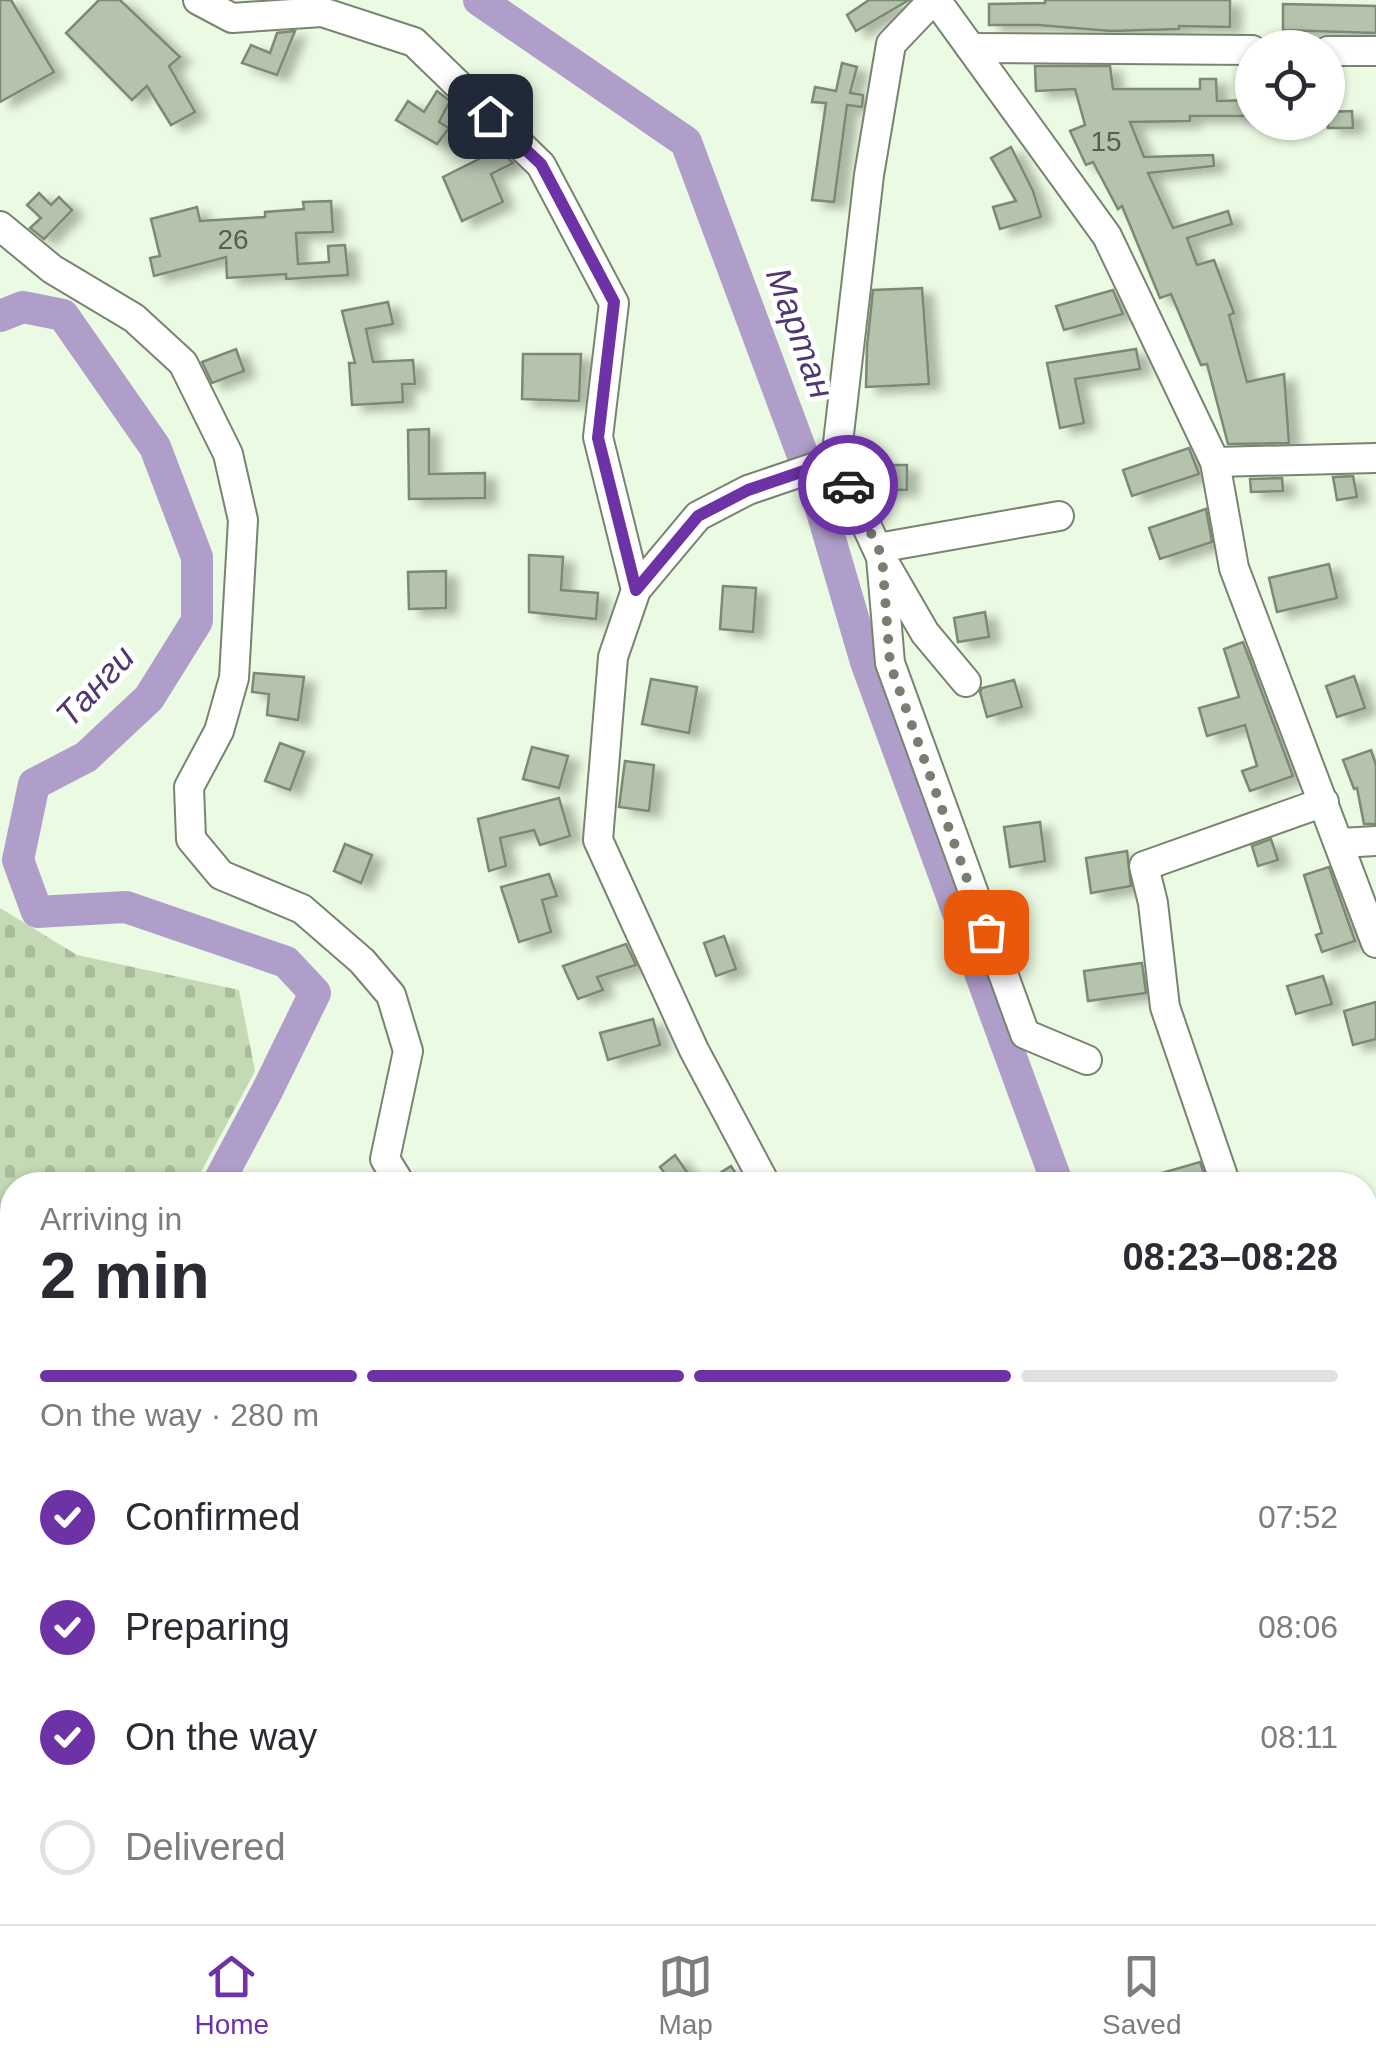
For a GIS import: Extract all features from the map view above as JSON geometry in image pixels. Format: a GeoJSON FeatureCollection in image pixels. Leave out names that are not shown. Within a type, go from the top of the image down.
{"type":"FeatureCollection","features":[{"type":"Feature","properties":{"kind":"street"},"geometry":{"type":"LineString","coordinates":[[198,0],[232,18],[322,12],[414,42],[541,164],[614,302],[598,438],[636,590]]}},
{"type":"Feature","properties":{"kind":"street"},"geometry":{"type":"LineString","coordinates":[[966,682],[926,633],[880,552],[836,460],[868,176],[891,44],[934,0],[1107,236],[1215,462],[1234,568],[1376,943]]}},
{"type":"Feature","properties":{"kind":"street"},"geometry":{"type":"LineString","coordinates":[[971,48],[1235,50]]}},
{"type":"Feature","properties":{"kind":"street"},"geometry":{"type":"LineString","coordinates":[[1345,51],[1376,51]]}},
{"type":"Feature","properties":{"kind":"street"},"geometry":{"type":"LineString","coordinates":[[0,226],[52,269],[134,318],[182,364],[228,454],[243,520],[234,678],[219,731],[189,787],[191,839],[221,874],[302,909],[362,961],[391,994],[408,1052],[385,1159],[393,1172]]}},
{"type":"Feature","properties":{"kind":"street"},"geometry":{"type":"LineString","coordinates":[[1215,462],[1376,458]]}},
{"type":"Feature","properties":{"kind":"street"},"geometry":{"type":"LineString","coordinates":[[759,1172],[694,1050],[598,840],[612,656],[636,590],[698,516],[748,490],[836,460]]}},
{"type":"Feature","properties":{"kind":"street"},"geometry":{"type":"LineString","coordinates":[[880,552],[1059,516]]}},
{"type":"Feature","properties":{"kind":"street"},"geometry":{"type":"LineString","coordinates":[[880,552],[890,664],[1024,1034],[1087,1060]]}},
{"type":"Feature","properties":{"kind":"street"},"geometry":{"type":"LineString","coordinates":[[1222,1172],[1165,1007],[1153,904],[1144,866],[1324,802]]}},
{"type":"Feature","properties":{"kind":"street"},"geometry":{"type":"LineString","coordinates":[[1340,844],[1376,841]]}},
{"type":"Feature","properties":{"kind":"green space"},"geometry":{"type":"Polygon","coordinates":[[[0,908],[77,955],[239,990],[255,1071],[201,1172],[0,1172],[0,908]]]}},
{"type":"Feature","properties":{"kind":"building"},"geometry":{"type":"Polygon","coordinates":[[[0,0],[11,0],[54,72],[0,102],[0,0]]]}},
{"type":"Feature","properties":{"kind":"building"},"geometry":{"type":"Polygon","coordinates":[[[99,0],[120,0],[180,57],[169,66],[195,112],[171,125],[147,86],[132,100],[66,33],[99,0]]]}},
{"type":"Feature","properties":{"kind":"building"},"geometry":{"type":"Polygon","coordinates":[[[869,0],[909,0],[856,31],[847,15],[869,0]]]}},
{"type":"Feature","properties":{"kind":"building"},"geometry":{"type":"Polygon","coordinates":[[[1045,0],[1230,0],[1230,27],[1111,31],[989,25],[989,4],[1045,0]]]}},
{"type":"Feature","properties":{"kind":"building"},"geometry":{"type":"Polygon","coordinates":[[[1283,4],[1376,6],[1376,33],[1283,30],[1283,4]]]}},
{"type":"Feature","properties":{"kind":"building"},"geometry":{"type":"Polygon","coordinates":[[[295,31],[277,75],[242,63],[251,45],[270,53],[277,33],[295,31]]]}},
{"type":"Feature","properties":{"kind":"building"},"geometry":{"type":"Polygon","coordinates":[[[842,63],[857,67],[850,93],[863,95],[862,107],[847,105],[834,202],[812,200],[826,103],[812,102],[815,87],[836,91],[842,63]]]}},
{"type":"Feature","properties":{"kind":"building"},"geometry":{"type":"Polygon","coordinates":[[[1035,66],[1110,66],[1113,89],[1200,89],[1200,79],[1216,79],[1217,101],[1235,100],[1235,116],[1130,122],[1144,157],[1213,155],[1214,166],[1148,173],[1173,228],[1228,211],[1232,224],[1187,238],[1197,265],[1214,260],[1234,313],[1229,315],[1247,382],[1284,374],[1289,443],[1228,444],[1207,364],[1201,365],[1171,294],[1160,298],[1122,206],[1118,209],[1093,162],[1086,165],[1070,131],[1085,125],[1075,89],[1036,91],[1035,66]]]}},
{"type":"Feature","properties":{"kind":"building"},"geometry":{"type":"Polygon","coordinates":[[[437,91],[450,101],[439,122],[449,128],[437,144],[396,120],[408,101],[424,112],[437,91]]]}},
{"type":"Feature","properties":{"kind":"building"},"geometry":{"type":"Polygon","coordinates":[[[1345,111],[1352,111],[1353,128],[1345,128],[1345,111]]]}},
{"type":"Feature","properties":{"kind":"building"},"geometry":{"type":"Polygon","coordinates":[[[1011,147],[1041,217],[1000,229],[993,207],[1016,201],[991,158],[1011,147]]]}},
{"type":"Feature","properties":{"kind":"building"},"geometry":{"type":"Polygon","coordinates":[[[499,149],[513,163],[491,174],[503,202],[462,221],[443,177],[499,149]]]}},
{"type":"Feature","properties":{"kind":"building"},"geometry":{"type":"Polygon","coordinates":[[[39,193],[51,205],[59,197],[72,210],[44,239],[30,228],[41,218],[27,205],[39,193]]]}},
{"type":"Feature","properties":{"kind":"building"},"geometry":{"type":"Polygon","coordinates":[[[331,201],[333,232],[296,233],[298,264],[329,262],[328,246],[345,245],[348,275],[227,278],[226,257],[154,276],[150,258],[160,256],[151,219],[197,207],[200,221],[265,217],[265,212],[304,209],[303,202],[331,201]]]}},
{"type":"Feature","properties":{"kind":"building"},"geometry":{"type":"Polygon","coordinates":[[[922,288],[929,384],[866,387],[873,290],[922,288]]]}},
{"type":"Feature","properties":{"kind":"building"},"geometry":{"type":"Polygon","coordinates":[[[1113,290],[1123,314],[1064,330],[1056,306],[1113,290]]]}},
{"type":"Feature","properties":{"kind":"building"},"geometry":{"type":"Polygon","coordinates":[[[388,302],[393,324],[366,329],[373,362],[413,360],[415,384],[402,384],[403,402],[352,405],[349,363],[355,363],[342,311],[388,302]]]}},
{"type":"Feature","properties":{"kind":"building"},"geometry":{"type":"Polygon","coordinates":[[[236,349],[244,371],[212,383],[202,362],[236,349]]]}},
{"type":"Feature","properties":{"kind":"building"},"geometry":{"type":"Polygon","coordinates":[[[1136,349],[1140,369],[1075,379],[1084,423],[1060,428],[1047,363],[1136,349]]]}},
{"type":"Feature","properties":{"kind":"building"},"geometry":{"type":"Polygon","coordinates":[[[523,354],[581,354],[579,401],[522,399],[523,354]]]}},
{"type":"Feature","properties":{"kind":"building"},"geometry":{"type":"Polygon","coordinates":[[[429,429],[429,474],[485,473],[485,498],[409,499],[408,430],[429,429]]]}},
{"type":"Feature","properties":{"kind":"building"},"geometry":{"type":"Polygon","coordinates":[[[1189,448],[1199,474],[1132,496],[1123,470],[1189,448]]]}},
{"type":"Feature","properties":{"kind":"building"},"geometry":{"type":"Polygon","coordinates":[[[872,465],[907,465],[907,490],[873,489],[872,465]]]}},
{"type":"Feature","properties":{"kind":"building"},"geometry":{"type":"Polygon","coordinates":[[[1353,476],[1357,497],[1337,500],[1333,477],[1353,476]]]}},
{"type":"Feature","properties":{"kind":"building"},"geometry":{"type":"Polygon","coordinates":[[[1282,478],[1283,491],[1251,492],[1250,479],[1282,478]]]}},
{"type":"Feature","properties":{"kind":"building"},"geometry":{"type":"Polygon","coordinates":[[[1206,509],[1212,542],[1160,559],[1149,528],[1206,509]]]}},
{"type":"Feature","properties":{"kind":"building"},"geometry":{"type":"Polygon","coordinates":[[[529,555],[563,557],[561,590],[598,593],[596,619],[529,612],[529,555]]]}},
{"type":"Feature","properties":{"kind":"building"},"geometry":{"type":"Polygon","coordinates":[[[1329,564],[1337,598],[1277,612],[1269,578],[1329,564]]]}},
{"type":"Feature","properties":{"kind":"building"},"geometry":{"type":"Polygon","coordinates":[[[446,571],[446,608],[409,609],[408,572],[446,571]]]}},
{"type":"Feature","properties":{"kind":"building"},"geometry":{"type":"Polygon","coordinates":[[[723,586],[756,588],[753,632],[720,629],[723,586]]]}},
{"type":"Feature","properties":{"kind":"building"},"geometry":{"type":"Polygon","coordinates":[[[985,612],[989,637],[958,642],[954,618],[985,612]]]}},
{"type":"Feature","properties":{"kind":"building"},"geometry":{"type":"Polygon","coordinates":[[[1243,642],[1293,776],[1250,791],[1242,771],[1257,766],[1245,725],[1207,736],[1199,708],[1239,697],[1224,649],[1243,642]]]}},
{"type":"Feature","properties":{"kind":"building"},"geometry":{"type":"Polygon","coordinates":[[[254,673],[304,677],[298,720],[267,715],[269,694],[252,692],[254,673]]]}},
{"type":"Feature","properties":{"kind":"building"},"geometry":{"type":"Polygon","coordinates":[[[1354,676],[1365,708],[1337,717],[1326,686],[1354,676]]]}},
{"type":"Feature","properties":{"kind":"building"},"geometry":{"type":"Polygon","coordinates":[[[651,679],[697,687],[689,733],[642,724],[651,679]]]}},
{"type":"Feature","properties":{"kind":"building"},"geometry":{"type":"Polygon","coordinates":[[[1014,680],[1022,707],[987,717],[982,688],[1014,680]]]}},
{"type":"Feature","properties":{"kind":"building"},"geometry":{"type":"Polygon","coordinates":[[[280,743],[304,752],[290,790],[265,781],[280,743]]]}},
{"type":"Feature","properties":{"kind":"building"},"geometry":{"type":"Polygon","coordinates":[[[532,747],[568,756],[559,788],[523,779],[532,747]]]}},
{"type":"Feature","properties":{"kind":"building"},"geometry":{"type":"Polygon","coordinates":[[[1371,750],[1376,765],[1376,824],[1364,824],[1357,788],[1354,789],[1343,760],[1371,750]]]}},
{"type":"Feature","properties":{"kind":"building"},"geometry":{"type":"Polygon","coordinates":[[[625,761],[654,765],[649,811],[619,807],[625,761]]]}},
{"type":"Feature","properties":{"kind":"building"},"geometry":{"type":"Polygon","coordinates":[[[559,798],[570,836],[540,845],[534,830],[500,838],[506,866],[489,871],[478,819],[559,798]]]}},
{"type":"Feature","properties":{"kind":"building"},"geometry":{"type":"Polygon","coordinates":[[[1040,822],[1045,861],[1010,867],[1004,827],[1040,822]]]}},
{"type":"Feature","properties":{"kind":"building"},"geometry":{"type":"Polygon","coordinates":[[[1271,839],[1278,860],[1258,866],[1252,846],[1271,839]]]}},
{"type":"Feature","properties":{"kind":"building"},"geometry":{"type":"Polygon","coordinates":[[[345,844],[372,855],[361,883],[334,871],[345,844]]]}},
{"type":"Feature","properties":{"kind":"building"},"geometry":{"type":"Polygon","coordinates":[[[1127,851],[1131,886],[1091,893],[1086,858],[1127,851]]]}},
{"type":"Feature","properties":{"kind":"building"},"geometry":{"type":"Polygon","coordinates":[[[1329,867],[1355,941],[1322,952],[1316,935],[1322,933],[1304,875],[1329,867]]]}},
{"type":"Feature","properties":{"kind":"building"},"geometry":{"type":"Polygon","coordinates":[[[549,874],[557,896],[542,900],[551,932],[519,942],[501,887],[549,874]]]}},
{"type":"Feature","properties":{"kind":"building"},"geometry":{"type":"Polygon","coordinates":[[[724,936],[736,969],[716,976],[704,943],[724,936]]]}},
{"type":"Feature","properties":{"kind":"building"},"geometry":{"type":"Polygon","coordinates":[[[626,944],[636,965],[597,977],[603,990],[578,999],[563,966],[626,944]]]}},
{"type":"Feature","properties":{"kind":"building"},"geometry":{"type":"Polygon","coordinates":[[[1142,963],[1146,993],[1088,1001],[1084,971],[1142,963]]]}},
{"type":"Feature","properties":{"kind":"building"},"geometry":{"type":"Polygon","coordinates":[[[1323,976],[1332,1004],[1296,1014],[1287,986],[1323,976]]]}},
{"type":"Feature","properties":{"kind":"building"},"geometry":{"type":"Polygon","coordinates":[[[1376,1002],[1376,1039],[1353,1045],[1344,1011],[1376,1002]]]}},
{"type":"Feature","properties":{"kind":"building"},"geometry":{"type":"Polygon","coordinates":[[[653,1019],[660,1045],[608,1060],[600,1033],[653,1019]]]}},
{"type":"Feature","properties":{"kind":"building"},"geometry":{"type":"Polygon","coordinates":[[[675,1155],[687,1172],[664,1172],[660,1167],[675,1155]]]}},
{"type":"Feature","properties":{"kind":"building"},"geometry":{"type":"Polygon","coordinates":[[[1200,1162],[1203,1172],[1165,1172],[1200,1162]]]}},
{"type":"Feature","properties":{"kind":"waterway","name":"Мартан"},"geometry":{"type":"LineString","coordinates":[[479,0],[686,142],[815,488],[866,662],[1053,1172]]}},
{"type":"Feature","properties":{"kind":"waterway","name":"Танги"},"geometry":{"type":"LineString","coordinates":[[0,316],[23,307],[63,315],[155,447],[197,557],[197,621],[149,698],[86,757],[34,784],[18,860],[37,912],[126,907],[286,962],[315,993],[224,1172]]}},
{"type":"Feature","properties":{"kind":"way so far"},"geometry":{"type":"LineString","coordinates":[[848,485],[882,556],[890,664],[986,932]]}},
{"type":"Feature","properties":{"kind":"route"},"geometry":{"type":"LineString","coordinates":[[490,116],[541,164],[614,302],[598,438],[636,590],[698,516],[748,490],[836,460],[848,485]]}}]}
